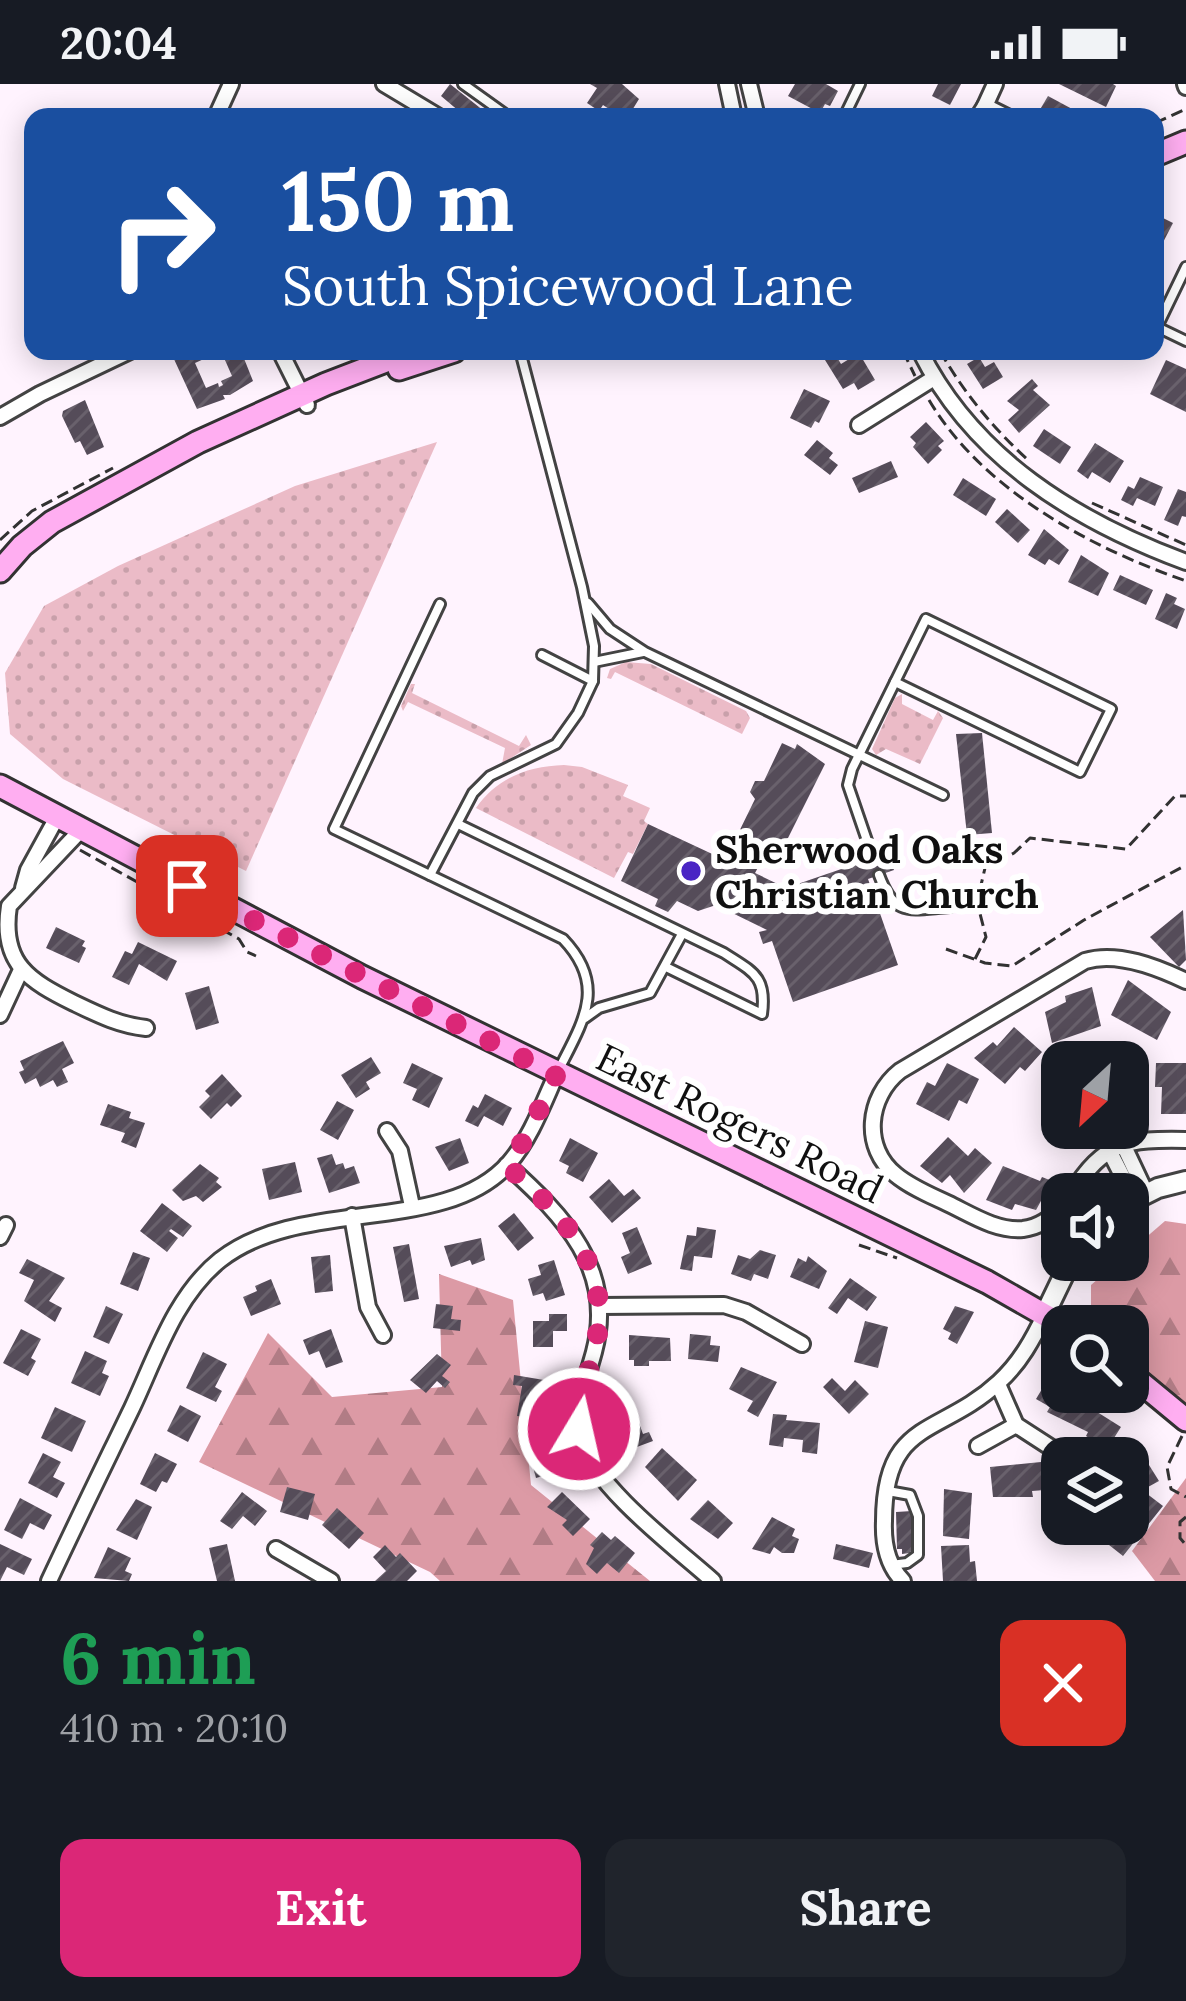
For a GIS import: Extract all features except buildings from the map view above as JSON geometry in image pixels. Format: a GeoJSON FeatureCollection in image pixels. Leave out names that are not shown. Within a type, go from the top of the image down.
{"type":"FeatureCollection","features":[{"type":"Feature","properties":{"kind":"main road"},"geometry":{"type":"LineString","coordinates":[[0,571],[52,522],[198,442],[392,360]]}},
{"type":"Feature","properties":{"kind":"main road"},"geometry":{"type":"LineString","coordinates":[[305,400],[427,360]]}},
{"type":"Feature","properties":{"kind":"main road","name":"East Rogers Road"},"geometry":{"type":"LineString","coordinates":[[0,786],[56,819],[79,840],[1041,1312]]}},
{"type":"Feature","properties":{"kind":"main road"},"geometry":{"type":"LineString","coordinates":[[1149,1393],[1184,1428]]}},
{"type":"Feature","properties":{"kind":"street"},"geometry":{"type":"LineString","coordinates":[[384,84],[428,108]]}},
{"type":"Feature","properties":{"kind":"street"},"geometry":{"type":"LineString","coordinates":[[0,417],[111,360]]}},
{"type":"Feature","properties":{"kind":"street"},"geometry":{"type":"LineString","coordinates":[[285,360],[305,400]]}},
{"type":"Feature","properties":{"kind":"street"},"geometry":{"type":"LineString","coordinates":[[925,360],[981,438],[1031,484],[1092,520],[1186,562]]}},
{"type":"Feature","properties":{"kind":"street"},"geometry":{"type":"LineString","coordinates":[[859,425],[934,378]]}},
{"type":"Feature","properties":{"kind":"street"},"geometry":{"type":"LineString","coordinates":[[23,888],[56,819]]}},
{"type":"Feature","properties":{"kind":"street"},"geometry":{"type":"LineString","coordinates":[[79,840],[9,906],[3,932],[7,954],[20,972],[119,1025],[146,1028]]}},
{"type":"Feature","properties":{"kind":"street"},"geometry":{"type":"LineString","coordinates":[[1041,1223],[1009,1229],[982,1221],[905,1182],[887,1167],[874,1136],[874,1110],[884,1085],[1085,961],[1101,957],[1126,960],[1186,982]]}},
{"type":"Feature","properties":{"kind":"street"},"geometry":{"type":"LineString","coordinates":[[0,1016],[20,972]]}},
{"type":"Feature","properties":{"kind":"street"},"geometry":{"type":"LineString","coordinates":[[49,1581],[191,1290],[221,1260],[281,1229],[469,1193],[507,1166],[556,1075]]}},
{"type":"Feature","properties":{"kind":"street"},"geometry":{"type":"LineString","coordinates":[[387,1132],[400,1151],[412,1206]]}},
{"type":"Feature","properties":{"kind":"street"},"geometry":{"type":"LineString","coordinates":[[1149,1144],[1186,1141]]}},
{"type":"Feature","properties":{"kind":"street"},"geometry":{"type":"LineString","coordinates":[[1090,1173],[1112,1149]]}},
{"type":"Feature","properties":{"kind":"street"},"geometry":{"type":"LineString","coordinates":[[507,1166],[559,1214],[579,1239],[592,1270],[600,1306],[596,1347],[580,1405],[579,1429],[587,1456],[608,1484],[713,1581]]}},
{"type":"Feature","properties":{"kind":"street"},"geometry":{"type":"LineString","coordinates":[[1149,1194],[1186,1181]]}},
{"type":"Feature","properties":{"kind":"street"},"geometry":{"type":"LineString","coordinates":[[352,1216],[368,1307],[383,1335]]}},
{"type":"Feature","properties":{"kind":"street"},"geometry":{"type":"LineString","coordinates":[[600,1306],[724,1305],[802,1344]]}},
{"type":"Feature","properties":{"kind":"street"},"geometry":{"type":"LineString","coordinates":[[903,1581],[891,1565],[884,1527],[893,1463],[908,1441],[998,1384],[1041,1336]]}},
{"type":"Feature","properties":{"kind":"street"},"geometry":{"type":"LineString","coordinates":[[998,1384],[1016,1425],[1041,1441]]}},
{"type":"Feature","properties":{"kind":"street"},"geometry":{"type":"LineString","coordinates":[[978,1446],[1016,1425]]}},
{"type":"Feature","properties":{"kind":"street"},"geometry":{"type":"LineString","coordinates":[[276,1549],[331,1581]]}},
{"type":"Feature","properties":{"kind":"lane"},"geometry":{"type":"LineString","coordinates":[[463,84],[496,108]]}},
{"type":"Feature","properties":{"kind":"lane"},"geometry":{"type":"LineString","coordinates":[[1164,316],[1182,287],[1186,267]]}},
{"type":"Feature","properties":{"kind":"lane"},"geometry":{"type":"LineString","coordinates":[[430,875],[473,793],[490,776],[556,744],[593,681],[585,600],[522,360]]}},
{"type":"Feature","properties":{"kind":"lane"},"geometry":{"type":"LineString","coordinates":[[585,600],[610,629],[645,652],[943,795]]}},
{"type":"Feature","properties":{"kind":"lane"},"geometry":{"type":"LineString","coordinates":[[440,604],[334,829],[563,939],[585,967],[588,999],[584,1019],[556,1075]]}},
{"type":"Feature","properties":{"kind":"lane"},"geometry":{"type":"LineString","coordinates":[[873,858],[848,785],[859,754],[926,619],[1111,709],[1079,772],[895,682]]}},
{"type":"Feature","properties":{"kind":"lane"},"geometry":{"type":"LineString","coordinates":[[593,662],[645,652]]}},
{"type":"Feature","properties":{"kind":"lane"},"geometry":{"type":"LineString","coordinates":[[542,655],[593,681]]}},
{"type":"Feature","properties":{"kind":"lane"},"geometry":{"type":"LineString","coordinates":[[458,824],[724,953],[757,975],[765,993],[762,1014],[666,967]]}},
{"type":"Feature","properties":{"kind":"lane"},"geometry":{"type":"LineString","coordinates":[[879,875],[888,900],[898,908],[950,908]]}},
{"type":"Feature","properties":{"kind":"lane"},"geometry":{"type":"LineString","coordinates":[[584,1019],[599,1008],[650,993],[682,934]]}},
{"type":"Feature","properties":{"kind":"lane"},"geometry":{"type":"LineString","coordinates":[[886,1491],[910,1495],[918,1516],[918,1555],[907,1563],[891,1565]]}},
{"type":"Feature","properties":{"kind":"path"},"geometry":{"type":"LineString","coordinates":[[945,360],[999,433],[1040,470]]}},
{"type":"Feature","properties":{"kind":"path"},"geometry":{"type":"LineString","coordinates":[[1085,500],[1186,545]]}},
{"type":"Feature","properties":{"kind":"path"},"geometry":{"type":"LineString","coordinates":[[974,959],[986,937],[977,902],[985,868],[1014,853],[1030,838],[1126,849],[1175,796],[1186,796]]}},
{"type":"Feature","properties":{"kind":"path"},"geometry":{"type":"LineString","coordinates":[[79,840],[239,939],[256,956]]}},
{"type":"Feature","properties":{"kind":"path"},"geometry":{"type":"LineString","coordinates":[[946,949],[1012,966],[1084,920],[1186,865]]}},
{"type":"Feature","properties":{"kind":"path"},"geometry":{"type":"LineString","coordinates":[[1184,1428],[1167,1466],[1171,1489],[1186,1497]]}},
{"type":"Feature","properties":{"kind":"path"},"geometry":{"type":"LineString","coordinates":[[1186,1517],[1180,1522],[1180,1538],[1186,1544]]}},
{"type":"Feature","properties":{"kind":"shaded area"},"geometry":{"type":"Polygon","coordinates":[[[437,442],[246,871],[63,779],[10,734],[5,673],[44,606],[118,566],[295,486],[437,442]]]}},
{"type":"Feature","properties":{"kind":"shaded area"},"geometry":{"type":"Polygon","coordinates":[[[626,662],[651,664],[746,711],[750,718],[742,734],[615,672],[607,678],[610,669],[626,662]]]}},
{"type":"Feature","properties":{"kind":"shaded area"},"geometry":{"type":"Polygon","coordinates":[[[411,684],[415,684],[412,693],[519,746],[526,735],[531,745],[502,764],[505,748],[408,702],[403,711],[411,684]]]}},
{"type":"Feature","properties":{"kind":"shaded area"},"geometry":{"type":"Polygon","coordinates":[[[902,694],[902,704],[933,720],[938,711],[943,718],[920,764],[886,749],[876,755],[872,749],[895,698],[902,694]]]}},
{"type":"Feature","properties":{"kind":"shaded area"},"geometry":{"type":"Polygon","coordinates":[[[564,765],[628,785],[623,796],[650,808],[644,821],[648,824],[633,854],[628,852],[614,878],[476,808],[514,776],[564,765]]]}},
{"type":"Feature","properties":{"kind":"green space"},"geometry":{"type":"Polygon","coordinates":[[[1165,1221],[1186,1224],[1186,1407],[1149,1378],[1149,1305],[1091,1305],[1091,1285],[1096,1281],[1149,1281],[1149,1235],[1165,1221]]]}},
{"type":"Feature","properties":{"kind":"green space"},"geometry":{"type":"Polygon","coordinates":[[[439,1274],[513,1300],[531,1485],[650,1581],[440,1581],[430,1572],[199,1462],[268,1333],[332,1397],[442,1387],[439,1274]]]}},
{"type":"Feature","properties":{"kind":"green space"},"geometry":{"type":"Polygon","coordinates":[[[1186,1478],[1186,1581],[1155,1581],[1132,1551],[1136,1545],[1149,1545],[1149,1528],[1186,1478]]]}},
{"type":"Feature","properties":{"kind":"place","name":"Sherwood Oaks Christian Church"},"geometry":{"type":"Point","coordinates":[691,871]}},
{"type":"Feature","properties":{"kind":"route"},"geometry":{"type":"LineString","coordinates":[[187,886],[556,1075],[507,1166],[569,1225],[592,1270],[600,1306],[579,1429]]}}]}
